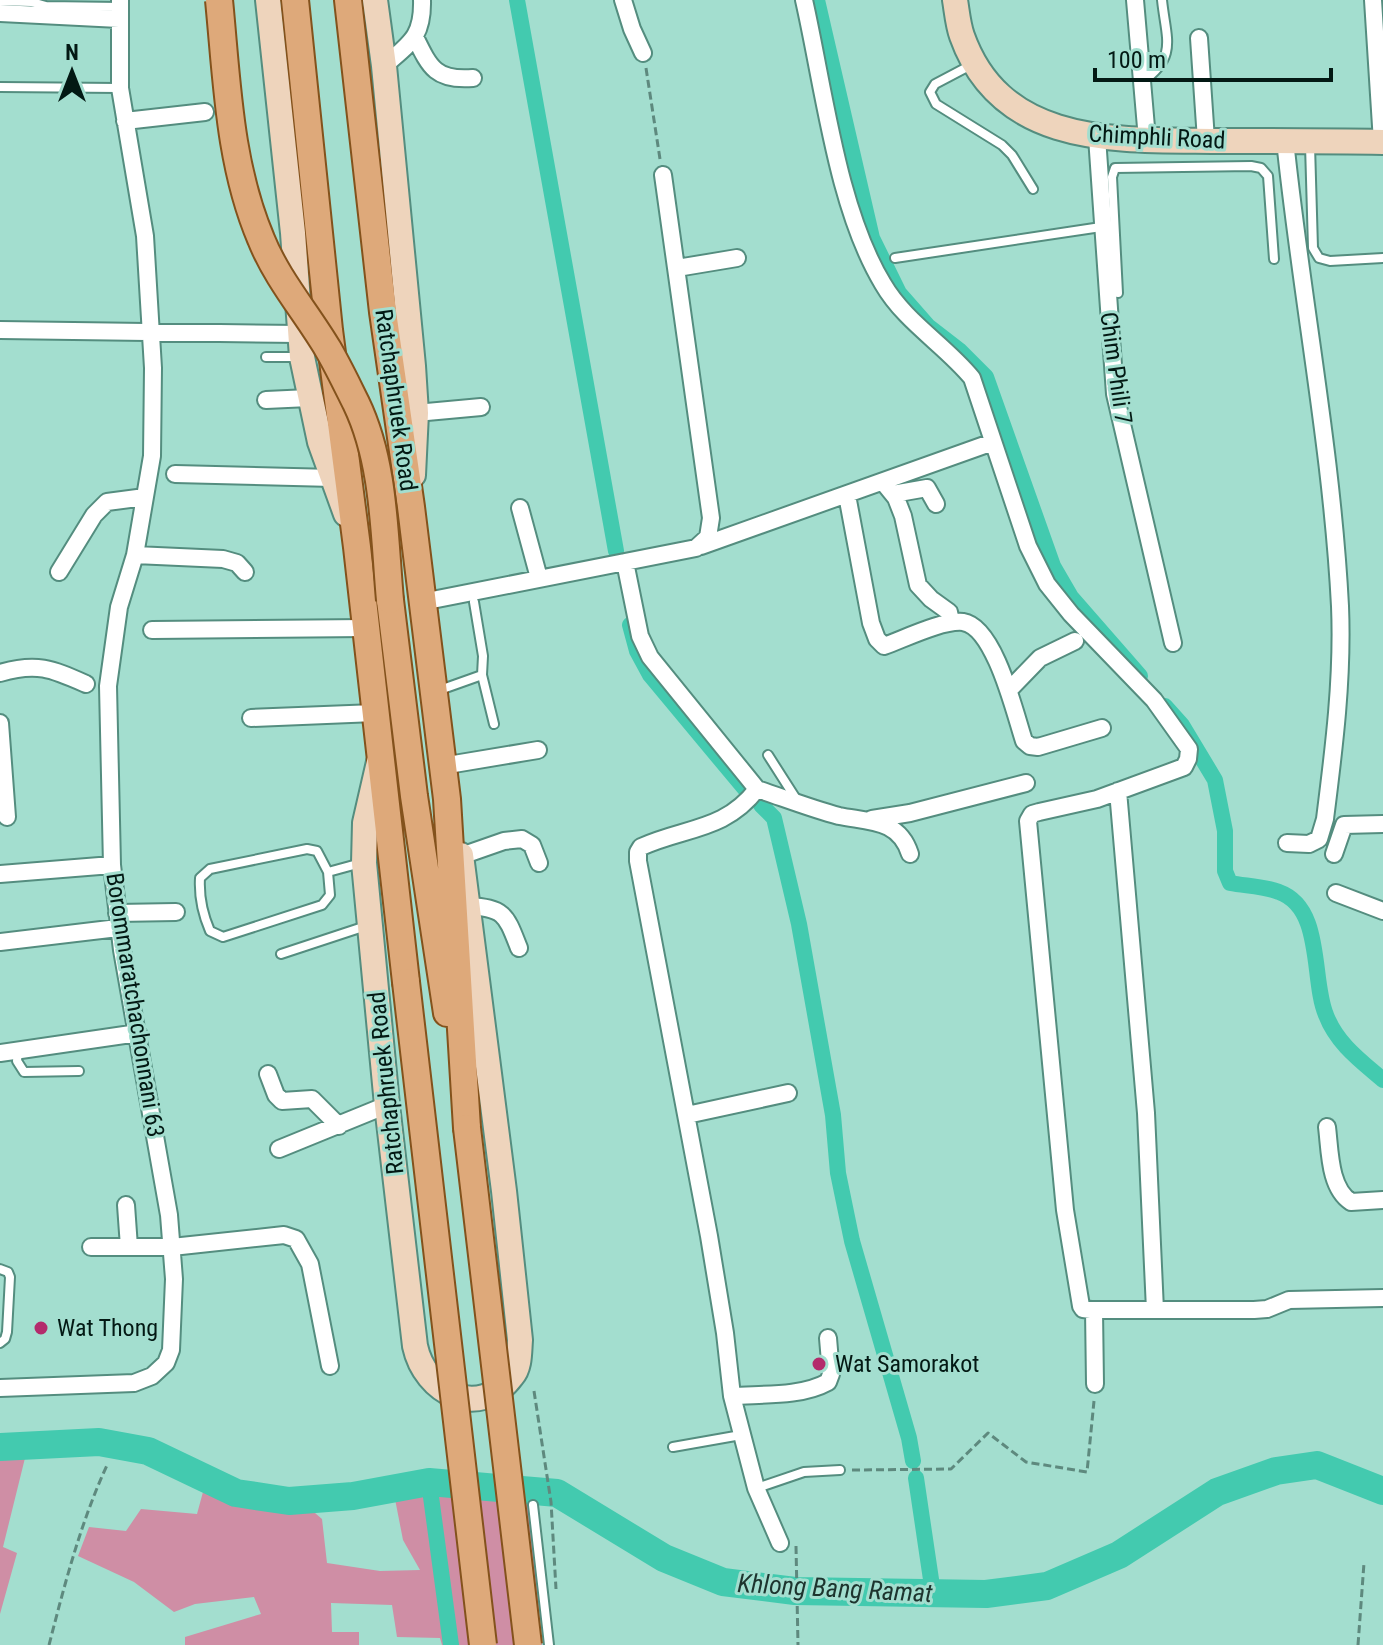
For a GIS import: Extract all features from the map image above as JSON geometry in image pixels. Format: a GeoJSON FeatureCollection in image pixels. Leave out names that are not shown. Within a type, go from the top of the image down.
{"type":"FeatureCollection","features":[{"type":"Feature","properties":{"kind":"main road"},"geometry":{"type":"LineString","coordinates":[[219,0],[233,143],[244,194],[262,242],[328,349],[357,406],[372,449],[381,503],[414,796],[439,974],[465,1116]]}},
{"type":"Feature","properties":{"kind":"main road"},"geometry":{"type":"LineString","coordinates":[[268,0],[293,233],[300,346],[320,442],[357,547]]}},
{"type":"Feature","properties":{"kind":"main road","name":"Ratchaphruek Road"},"geometry":{"type":"LineString","coordinates":[[295,0],[329,330],[357,547],[483,1645]]}},
{"type":"Feature","properties":{"kind":"main road","name":"Ratchaphruek Road"},"geometry":{"type":"LineString","coordinates":[[348,0],[383,312],[411,507],[442,766],[468,906],[501,1161],[520,1340],[513,1376],[489,1395],[465,1398],[446,1392],[434,1384],[418,1360],[387,1105],[364,863],[365,823],[380,756]]}},
{"type":"Feature","properties":{"kind":"main road"},"geometry":{"type":"LineString","coordinates":[[375,0],[384,66],[416,413],[411,507]]}},
{"type":"Feature","properties":{"kind":"main road","name":"Chimphli Road"},"geometry":{"type":"LineString","coordinates":[[955,0],[961,33],[974,63],[1005,101],[1037,121],[1097,137],[1383,142]]}},
{"type":"Feature","properties":{"kind":"main road","name":"Ratchaphruek Road"},"geometry":{"type":"LineString","coordinates":[[447,799],[465,1116],[528,1645]]}},
{"type":"Feature","properties":{"kind":"street"},"geometry":{"type":"LineString","coordinates":[[384,66],[415,37],[423,20],[422,0]]}},
{"type":"Feature","properties":{"kind":"street"},"geometry":{"type":"LineString","coordinates":[[623,0],[643,53]]}},
{"type":"Feature","properties":{"kind":"street"},"geometry":{"type":"LineString","coordinates":[[804,0],[844,187],[883,285],[908,316],[958,361],[972,378],[1028,546],[1047,584],[1071,614],[1154,700],[1189,749],[1184,767],[1097,799],[1032,814],[1028,821],[1065,1210],[1081,1306],[1094,1310],[1267,1309],[1289,1300],[1383,1298]]}},
{"type":"Feature","properties":{"kind":"street"},"geometry":{"type":"LineString","coordinates":[[1135,0],[1147,139]]}},
{"type":"Feature","properties":{"kind":"street"},"geometry":{"type":"LineString","coordinates":[[1373,0],[1383,142]]}},
{"type":"Feature","properties":{"kind":"street"},"geometry":{"type":"LineString","coordinates":[[0,13],[120,9]]}},
{"type":"Feature","properties":{"kind":"street","name":"Borommaratchachonnani 63"},"geometry":{"type":"LineString","coordinates":[[0,1388],[134,1383],[152,1376],[166,1363],[173,1342],[172,1247],[162,1168],[118,921],[112,865],[108,686],[119,607],[135,555],[152,456],[153,368],[145,236],[120,88],[120,9]]}},
{"type":"Feature","properties":{"kind":"street"},"geometry":{"type":"LineString","coordinates":[[415,37],[427,62],[438,74],[455,80],[473,78]]}},
{"type":"Feature","properties":{"kind":"street"},"geometry":{"type":"LineString","coordinates":[[1199,38],[1206,140]]}},
{"type":"Feature","properties":{"kind":"street"},"geometry":{"type":"LineString","coordinates":[[125,121],[205,112]]}},
{"type":"Feature","properties":{"kind":"street","name":"Chim Phili 7"},"geometry":{"type":"LineString","coordinates":[[1097,137],[1115,394],[1173,643]]}},
{"type":"Feature","properties":{"kind":"street"},"geometry":{"type":"LineString","coordinates":[[1273,141],[1295,233],[1310,318],[1340,622],[1340,682],[1325,819],[1319,839],[1309,844],[1287,843]]}},
{"type":"Feature","properties":{"kind":"street"},"geometry":{"type":"LineString","coordinates":[[663,175],[711,518],[708,537],[696,548]]}},
{"type":"Feature","properties":{"kind":"street"},"geometry":{"type":"LineString","coordinates":[[677,268],[737,258]]}},
{"type":"Feature","properties":{"kind":"street"},"geometry":{"type":"LineString","coordinates":[[0,330],[149,332],[300,346]]}},
{"type":"Feature","properties":{"kind":"street"},"geometry":{"type":"LineString","coordinates":[[266,400],[309,398]]}},
{"type":"Feature","properties":{"kind":"street"},"geometry":{"type":"LineString","coordinates":[[416,413],[481,407]]}},
{"type":"Feature","properties":{"kind":"street"},"geometry":{"type":"LineString","coordinates":[[888,488],[993,442]]}},
{"type":"Feature","properties":{"kind":"street"},"geometry":{"type":"LineString","coordinates":[[175,474],[333,478]]}},
{"type":"Feature","properties":{"kind":"street"},"geometry":{"type":"LineString","coordinates":[[888,488],[903,516],[918,585],[949,612],[951,622]]}},
{"type":"Feature","properties":{"kind":"street"},"geometry":{"type":"LineString","coordinates":[[422,602],[696,548],[847,495],[888,488],[927,488],[936,504]]}},
{"type":"Feature","properties":{"kind":"street"},"geometry":{"type":"LineString","coordinates":[[847,495],[871,623],[877,639],[884,646],[951,622],[966,622],[978,629],[1009,690],[1024,741],[1030,746],[1038,747],[1102,728]]}},
{"type":"Feature","properties":{"kind":"street"},"geometry":{"type":"LineString","coordinates":[[59,572],[87,523],[107,502],[145,497]]}},
{"type":"Feature","properties":{"kind":"street"},"geometry":{"type":"LineString","coordinates":[[520,508],[539,578]]}},
{"type":"Feature","properties":{"kind":"street"},"geometry":{"type":"LineString","coordinates":[[135,555],[223,559],[237,563],[245,572]]}},
{"type":"Feature","properties":{"kind":"street"},"geometry":{"type":"LineString","coordinates":[[625,562],[640,636],[650,657],[757,789],[840,816],[871,819],[910,813],[1026,783]]}},
{"type":"Feature","properties":{"kind":"street"},"geometry":{"type":"LineString","coordinates":[[152,630],[366,628]]}},
{"type":"Feature","properties":{"kind":"street"},"geometry":{"type":"LineString","coordinates":[[1009,690],[1040,658],[1075,641]]}},
{"type":"Feature","properties":{"kind":"street"},"geometry":{"type":"LineString","coordinates":[[0,673],[24,666],[54,670],[86,684]]}},
{"type":"Feature","properties":{"kind":"street"},"geometry":{"type":"LineString","coordinates":[[251,718],[375,713]]}},
{"type":"Feature","properties":{"kind":"street"},"geometry":{"type":"LineString","coordinates":[[0,723],[7,817]]}},
{"type":"Feature","properties":{"kind":"street"},"geometry":{"type":"LineString","coordinates":[[442,766],[538,750]]}},
{"type":"Feature","properties":{"kind":"street"},"geometry":{"type":"LineString","coordinates":[[757,789],[731,815],[655,841],[641,847],[638,852],[721,1306],[732,1396],[756,1488],[780,1543]]}},
{"type":"Feature","properties":{"kind":"street"},"geometry":{"type":"LineString","coordinates":[[1118,791],[1146,1113],[1155,1310]]}},
{"type":"Feature","properties":{"kind":"street"},"geometry":{"type":"LineString","coordinates":[[871,819],[903,838],[910,854]]}},
{"type":"Feature","properties":{"kind":"street"},"geometry":{"type":"LineString","coordinates":[[1334,854],[1344,825],[1383,824]]}},
{"type":"Feature","properties":{"kind":"street"},"geometry":{"type":"LineString","coordinates":[[461,856],[504,841],[522,839],[532,845],[539,863]]}},
{"type":"Feature","properties":{"kind":"street"},"geometry":{"type":"LineString","coordinates":[[0,874],[112,865]]}},
{"type":"Feature","properties":{"kind":"street"},"geometry":{"type":"LineString","coordinates":[[1336,893],[1383,911]]}},
{"type":"Feature","properties":{"kind":"street"},"geometry":{"type":"LineString","coordinates":[[468,906],[493,907],[502,912],[519,948]]}},
{"type":"Feature","properties":{"kind":"street"},"geometry":{"type":"LineString","coordinates":[[0,942],[176,912]]}},
{"type":"Feature","properties":{"kind":"street"},"geometry":{"type":"LineString","coordinates":[[0,1053],[138,1033]]}},
{"type":"Feature","properties":{"kind":"street"},"geometry":{"type":"LineString","coordinates":[[268,1074],[276,1095],[282,1101],[312,1099],[339,1126]]}},
{"type":"Feature","properties":{"kind":"street"},"geometry":{"type":"LineString","coordinates":[[687,1115],[788,1093]]}},
{"type":"Feature","properties":{"kind":"street"},"geometry":{"type":"LineString","coordinates":[[279,1149],[387,1105]]}},
{"type":"Feature","properties":{"kind":"street"},"geometry":{"type":"LineString","coordinates":[[1327,1127],[1336,1183],[1342,1195],[1351,1202],[1383,1200]]}},
{"type":"Feature","properties":{"kind":"street"},"geometry":{"type":"LineString","coordinates":[[126,1205],[129,1247]]}},
{"type":"Feature","properties":{"kind":"street"},"geometry":{"type":"LineString","coordinates":[[91,1247],[172,1247],[284,1235],[296,1239],[310,1264],[330,1366]]}},
{"type":"Feature","properties":{"kind":"street"},"geometry":{"type":"LineString","coordinates":[[1094,1310],[1095,1384]]}},
{"type":"Feature","properties":{"kind":"street"},"geometry":{"type":"LineString","coordinates":[[732,1396],[789,1392],[828,1382],[831,1374],[828,1338]]}},
{"type":"Feature","properties":{"kind":"lane"},"geometry":{"type":"LineString","coordinates":[[1142,83],[1158,71],[1167,55],[1162,0]]}},
{"type":"Feature","properties":{"kind":"lane"},"geometry":{"type":"LineString","coordinates":[[0,1],[120,9]]}},
{"type":"Feature","properties":{"kind":"lane"},"geometry":{"type":"LineString","coordinates":[[974,63],[935,84],[930,92],[931,97],[936,104],[1002,145],[1012,155],[1033,189]]}},
{"type":"Feature","properties":{"kind":"lane"},"geometry":{"type":"LineString","coordinates":[[0,87],[120,88]]}},
{"type":"Feature","properties":{"kind":"lane"},"geometry":{"type":"LineString","coordinates":[[1309,140],[1313,248],[1319,258],[1330,261],[1383,258]]}},
{"type":"Feature","properties":{"kind":"lane"},"geometry":{"type":"LineString","coordinates":[[1261,168],[1273,141]]}},
{"type":"Feature","properties":{"kind":"lane"},"geometry":{"type":"LineString","coordinates":[[1118,293],[1112,177],[1115,168],[1261,168],[1268,176],[1274,259]]}},
{"type":"Feature","properties":{"kind":"lane"},"geometry":{"type":"LineString","coordinates":[[895,258],[1101,227]]}},
{"type":"Feature","properties":{"kind":"lane"},"geometry":{"type":"LineString","coordinates":[[266,357],[300,346]]}},
{"type":"Feature","properties":{"kind":"lane"},"geometry":{"type":"LineString","coordinates":[[474,602],[483,656],[482,675],[494,724]]}},
{"type":"Feature","properties":{"kind":"lane"},"geometry":{"type":"LineString","coordinates":[[433,692],[482,675]]}},
{"type":"Feature","properties":{"kind":"lane"},"geometry":{"type":"LineString","coordinates":[[768,755],[799,802]]}},
{"type":"Feature","properties":{"kind":"lane"},"geometry":{"type":"LineString","coordinates":[[307,849],[317,851],[328,872],[330,895],[322,905],[223,937],[210,931],[200,884],[200,878],[210,869],[307,849]]}},
{"type":"Feature","properties":{"kind":"lane"},"geometry":{"type":"LineString","coordinates":[[328,872],[364,863]]}},
{"type":"Feature","properties":{"kind":"lane"},"geometry":{"type":"LineString","coordinates":[[281,954],[370,925]]}},
{"type":"Feature","properties":{"kind":"lane"},"geometry":{"type":"LineString","coordinates":[[18,1049],[17,1061],[24,1072],[79,1071]]}},
{"type":"Feature","properties":{"kind":"lane"},"geometry":{"type":"LineString","coordinates":[[0,1269],[8,1272],[10,1277],[7,1332],[0,1343]]}},
{"type":"Feature","properties":{"kind":"lane"},"geometry":{"type":"LineString","coordinates":[[673,1447],[741,1435]]}},
{"type":"Feature","properties":{"kind":"lane"},"geometry":{"type":"LineString","coordinates":[[756,1488],[804,1472],[840,1470]]}},
{"type":"Feature","properties":{"kind":"lane"},"geometry":{"type":"LineString","coordinates":[[533,1505],[549,1645]]}},
{"type":"Feature","properties":{"kind":"path"},"geometry":{"type":"LineString","coordinates":[[643,53],[663,175]]}},
{"type":"Feature","properties":{"kind":"path"},"geometry":{"type":"LineString","coordinates":[[840,1470],[951,1469],[988,1433],[1026,1462],[1087,1472],[1095,1384]]}},
{"type":"Feature","properties":{"kind":"path"},"geometry":{"type":"LineString","coordinates":[[534,1391],[551,1502],[556,1591]]}},
{"type":"Feature","properties":{"kind":"path"},"geometry":{"type":"LineString","coordinates":[[49,1645],[65,1583],[97,1486],[108,1463]]}},
{"type":"Feature","properties":{"kind":"path"},"geometry":{"type":"LineString","coordinates":[[780,1543],[797,1546],[798,1645]]}},
{"type":"Feature","properties":{"kind":"path"},"geometry":{"type":"LineString","coordinates":[[1358,1645],[1364,1563]]}},
{"type":"Feature","properties":{"kind":"shaded area"},"geometry":{"type":"Polygon","coordinates":[[[0,1441],[3,1457],[25,1458],[3,1547],[17,1553],[0,1614],[0,1441]]]}},
{"type":"Feature","properties":{"kind":"shaded area"},"geometry":{"type":"Polygon","coordinates":[[[203,1492],[284,1506],[308,1507],[322,1519],[327,1563],[380,1571],[420,1570],[403,1540],[395,1499],[421,1492],[529,1494],[542,1645],[442,1645],[440,1638],[397,1637],[392,1605],[331,1603],[332,1632],[359,1632],[359,1645],[185,1645],[185,1637],[261,1614],[254,1597],[195,1604],[174,1612],[134,1582],[78,1556],[89,1527],[126,1531],[141,1509],[197,1514],[203,1492]]]}},
{"type":"Feature","properties":{"kind":"waterway"},"geometry":{"type":"LineString","coordinates":[[517,0],[616,551]]}},
{"type":"Feature","properties":{"kind":"waterway"},"geometry":{"type":"LineString","coordinates":[[817,0],[872,238],[899,293],[928,326],[959,350],[986,377],[1053,566],[1071,597],[1140,676]]}},
{"type":"Feature","properties":{"kind":"waterway"},"geometry":{"type":"LineString","coordinates":[[630,625],[637,651],[650,675],[745,789]]}},
{"type":"Feature","properties":{"kind":"waterway"},"geometry":{"type":"LineString","coordinates":[[1165,706],[1182,725],[1215,780],[1225,831],[1225,871],[1230,883],[1261,887],[1293,900],[1310,929],[1326,1015],[1336,1035],[1350,1051],[1383,1080]]}},
{"type":"Feature","properties":{"kind":"waterway"},"geometry":{"type":"LineString","coordinates":[[761,805],[774,818],[799,924],[833,1115],[838,1173],[852,1241],[913,1461]]}},
{"type":"Feature","properties":{"kind":"waterway","name":"Khlong Bang Ramat"},"geometry":{"type":"LineString","coordinates":[[0,1447],[99,1442],[148,1451],[236,1493],[289,1501],[353,1496],[429,1482],[557,1493],[664,1558],[723,1582],[795,1591],[986,1594],[1047,1586],[1119,1555],[1217,1492],[1276,1471],[1317,1465],[1383,1491]]}},
{"type":"Feature","properties":{"kind":"waterway"},"geometry":{"type":"LineString","coordinates":[[916,1478],[933,1593]]}},
{"type":"Feature","properties":{"kind":"waterway"},"geometry":{"type":"LineString","coordinates":[[429,1482],[451,1645]]}},
{"type":"Feature","properties":{"kind":"place","name":"Wat Thong"},"geometry":{"type":"Point","coordinates":[41,1328]}},
{"type":"Feature","properties":{"kind":"place","name":"Wat Samorakot"},"geometry":{"type":"Point","coordinates":[819,1364]}}]}
